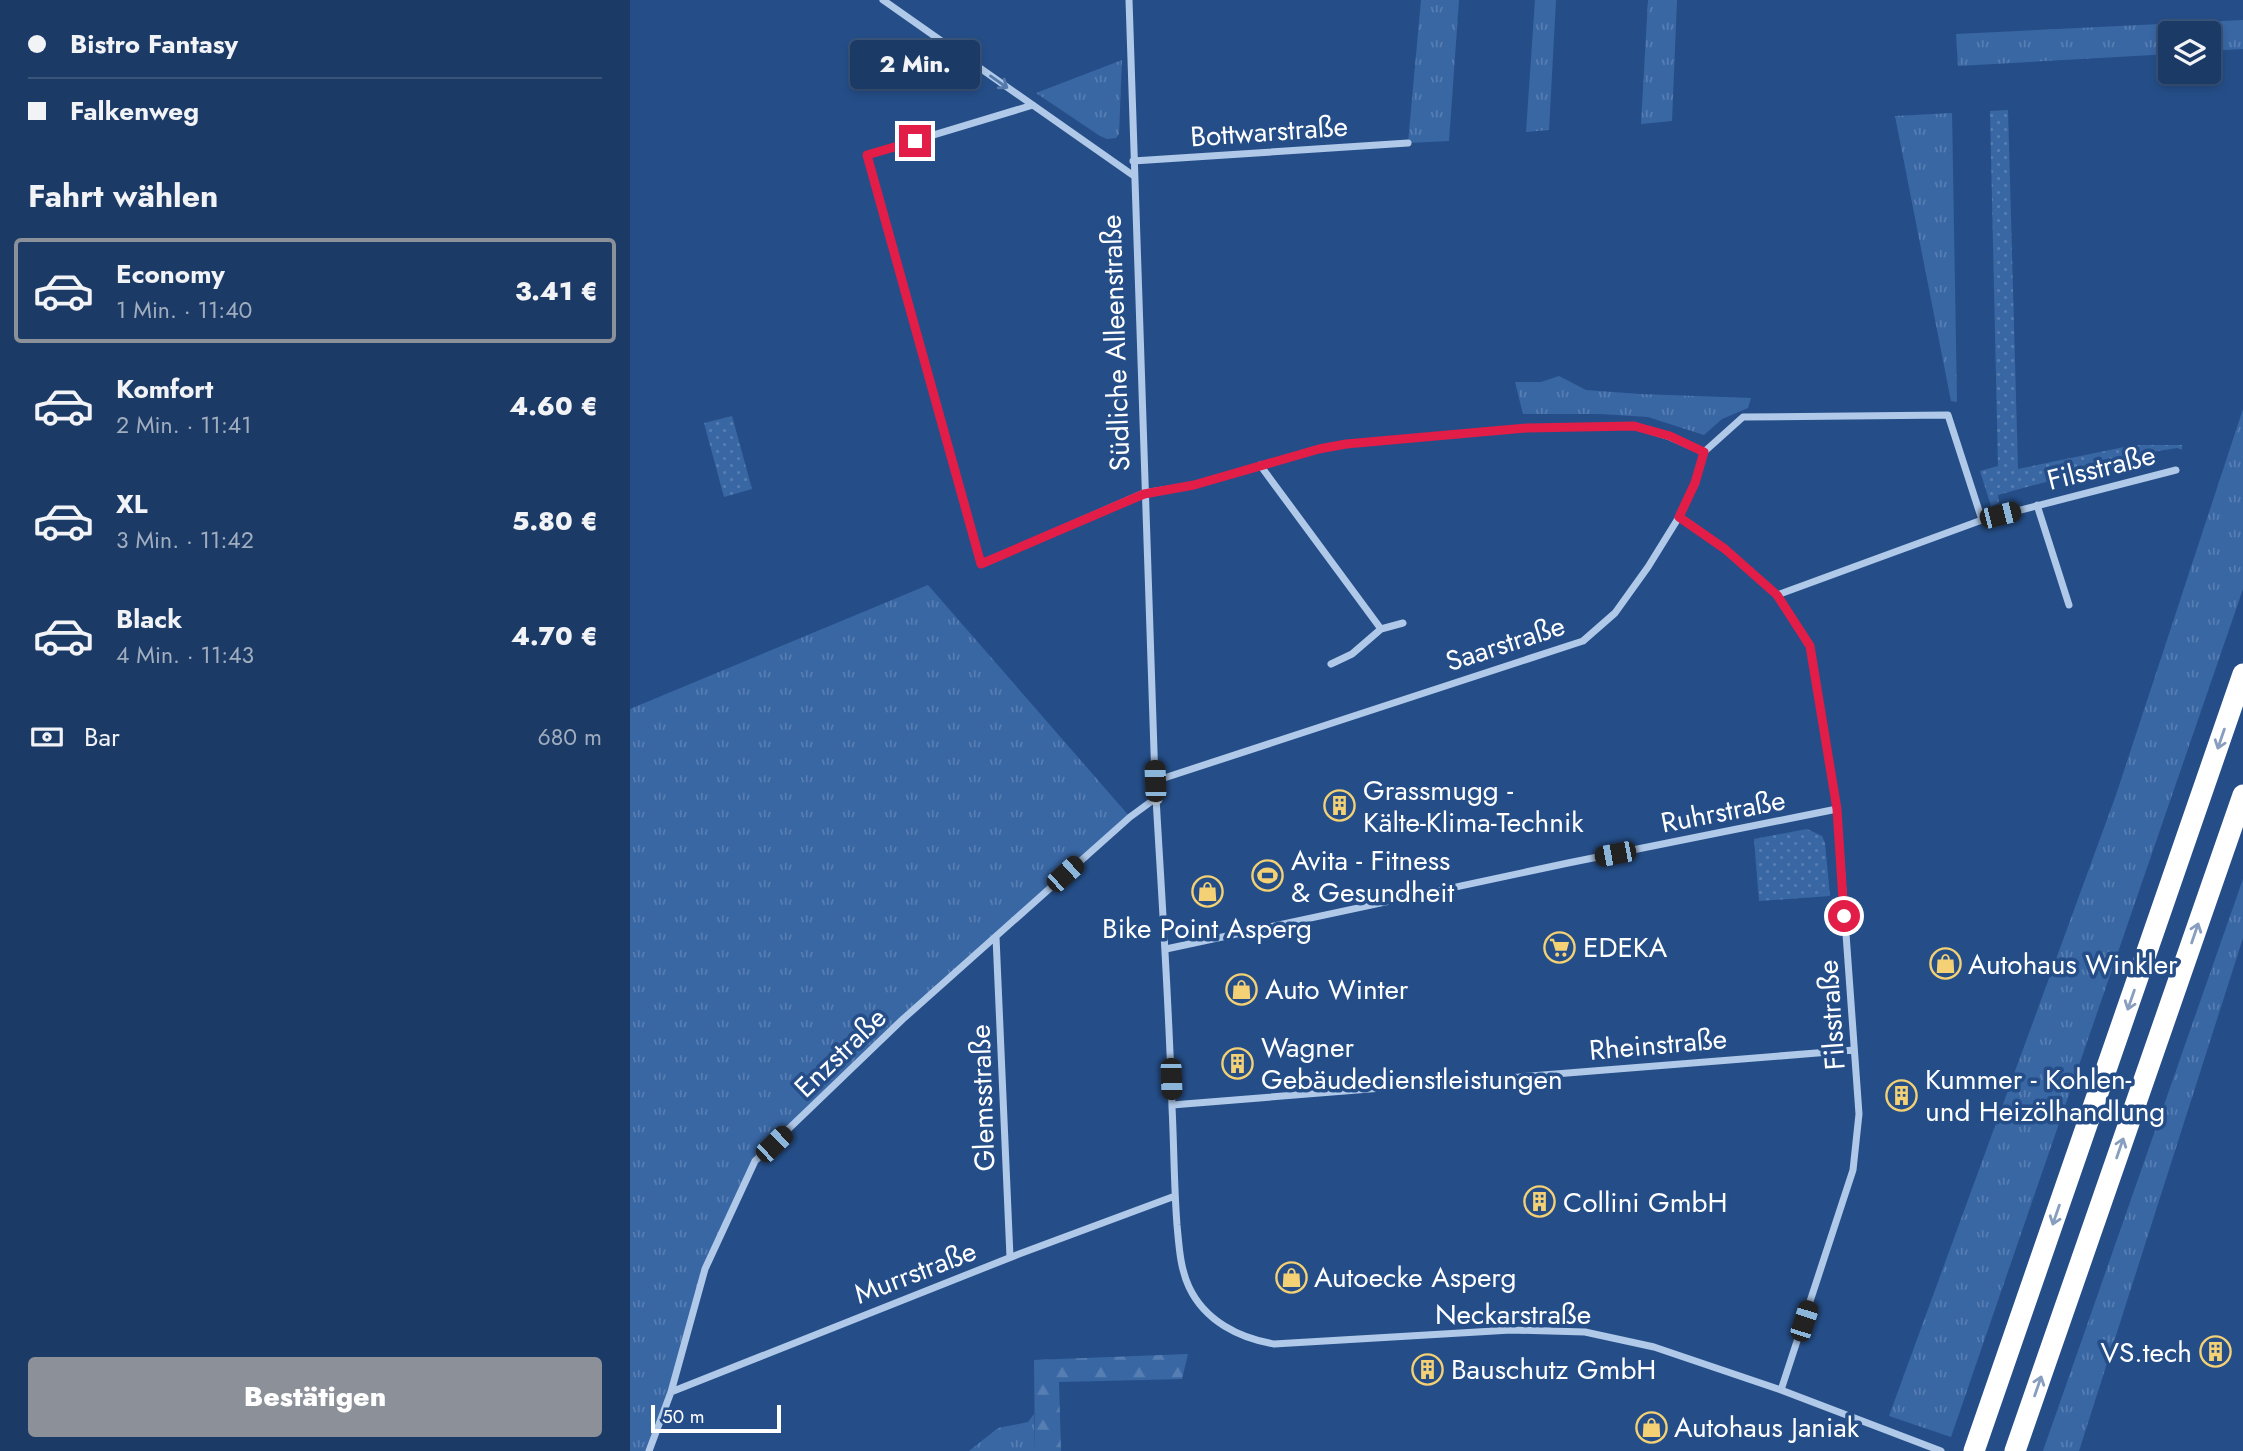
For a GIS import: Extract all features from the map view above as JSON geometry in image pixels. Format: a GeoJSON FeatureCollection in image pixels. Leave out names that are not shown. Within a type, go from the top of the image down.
{"type":"FeatureCollection","features":[{"type":"Feature","properties":{"kind":"highway"},"geometry":{"type":"LineString","coordinates":[[1974,1451],[2243,674]]}},
{"type":"Feature","properties":{"kind":"highway"},"geometry":{"type":"LineString","coordinates":[[2015,1451],[2243,794]]}},
{"type":"Feature","properties":{"kind":"street"},"geometry":{"type":"LineString","coordinates":[[883,0],[1134,176]]}},
{"type":"Feature","properties":{"kind":"street","name":"Südliche Alleenstraße"},"geometry":{"type":"LineString","coordinates":[[1129,0],[1155,781],[1166,949],[1175,1196],[1184,1273],[1194,1296],[1203,1308]]}},
{"type":"Feature","properties":{"kind":"street"},"geometry":{"type":"LineString","coordinates":[[1033,105],[867,155],[981,564],[1144,494],[1194,485],[1346,444],[1527,428],[1634,426],[1670,436],[1704,452],[1743,417],[1948,415],[1982,520]]}},
{"type":"Feature","properties":{"kind":"street","name":"Bottwarstraße"},"geometry":{"type":"LineString","coordinates":[[1133,161],[1408,143]]}},
{"type":"Feature","properties":{"kind":"street","name":"Saarstraße"},"geometry":{"type":"LineString","coordinates":[[1155,781],[1583,640],[1615,613],[1648,567],[1679,517],[1695,483],[1704,452]]}},
{"type":"Feature","properties":{"kind":"street"},"geometry":{"type":"LineString","coordinates":[[1260,466],[1381,629]]}},
{"type":"Feature","properties":{"kind":"street","name":"Filsstraße"},"geometry":{"type":"LineString","coordinates":[[1777,595],[1982,520],[2176,470]]}},
{"type":"Feature","properties":{"kind":"street","name":"Filsstraße"},"geometry":{"type":"LineString","coordinates":[[2037,505],[2068,604]]}},
{"type":"Feature","properties":{"kind":"street","name":"Filsstraße"},"geometry":{"type":"LineString","coordinates":[[1679,517],[1725,549],[1777,595],[1810,646],[1837,809],[1860,1114],[1853,1170],[1781,1390]]}},
{"type":"Feature","properties":{"kind":"street"},"geometry":{"type":"LineString","coordinates":[[1331,664],[1352,654],[1381,629],[1403,623]]}},
{"type":"Feature","properties":{"kind":"street","name":"Enzstraße"},"geometry":{"type":"LineString","coordinates":[[649,1451],[671,1392],[705,1269],[755,1161],[904,1019],[1130,817],[1156,798]]}},
{"type":"Feature","properties":{"kind":"street","name":"Ruhrstraße"},"geometry":{"type":"LineString","coordinates":[[1166,949],[1837,809]]}},
{"type":"Feature","properties":{"kind":"street","name":"Glemsstraße"},"geometry":{"type":"LineString","coordinates":[[996,937],[1010,1257]]}},
{"type":"Feature","properties":{"kind":"street","name":"Rheinstraße"},"geometry":{"type":"LineString","coordinates":[[1172,1105],[1854,1049]]}},
{"type":"Feature","properties":{"kind":"street","name":"Murrstraße"},"geometry":{"type":"LineString","coordinates":[[671,1392],[1010,1257],[1175,1196]]}},
{"type":"Feature","properties":{"kind":"street","name":"Neckarstraße"},"geometry":{"type":"LineString","coordinates":[[1203,1308],[1234,1332],[1274,1344],[1511,1330],[1585,1332],[1654,1347],[1781,1390],[1941,1451]]}},
{"type":"Feature","properties":{"kind":"green space"},"geometry":{"type":"Polygon","coordinates":[[[1421,0],[1459,0],[1449,141],[1408,143],[1421,0]]]}},
{"type":"Feature","properties":{"kind":"green space"},"geometry":{"type":"Polygon","coordinates":[[[1535,0],[1556,0],[1549,130],[1526,132],[1535,0]]]}},
{"type":"Feature","properties":{"kind":"green space"},"geometry":{"type":"Polygon","coordinates":[[[1648,0],[1677,0],[1672,121],[1641,124],[1648,0]]]}},
{"type":"Feature","properties":{"kind":"green space"},"geometry":{"type":"Polygon","coordinates":[[[2243,20],[2243,49],[2221,50],[2221,21],[2243,20]]]}},
{"type":"Feature","properties":{"kind":"green space"},"geometry":{"type":"Polygon","coordinates":[[[2158,24],[2158,55],[1958,66],[1956,34],[2158,24]]]}},
{"type":"Feature","properties":{"kind":"green space"},"geometry":{"type":"Polygon","coordinates":[[[1122,60],[1119,134],[1116,138],[1107,139],[1100,136],[1036,93],[1122,60]]]}},
{"type":"Feature","properties":{"kind":"green space"},"geometry":{"type":"Polygon","coordinates":[[[2008,110],[2018,469],[2134,445],[2182,445],[2182,450],[2177,448],[2158,451],[1998,495],[1999,503],[1991,506],[1980,471],[1998,466],[1990,111],[2008,110]]]}},
{"type":"Feature","properties":{"kind":"green space"},"geometry":{"type":"Polygon","coordinates":[[[1952,113],[1957,402],[1951,401],[1895,116],[1952,113]]]}},
{"type":"Feature","properties":{"kind":"green space"},"geometry":{"type":"Polygon","coordinates":[[[1559,376],[1586,390],[1751,398],[1748,408],[1722,419],[1704,435],[1648,417],[1523,414],[1515,382],[1541,382],[1559,376]]]}},
{"type":"Feature","properties":{"kind":"green space"},"geometry":{"type":"Polygon","coordinates":[[[2243,409],[2243,589],[1951,1437],[1889,1416],[2116,795],[2243,409]]]}},
{"type":"Feature","properties":{"kind":"green space"},"geometry":{"type":"Polygon","coordinates":[[[732,416],[752,489],[724,497],[704,423],[732,416]]]}},
{"type":"Feature","properties":{"kind":"green space"},"geometry":{"type":"Polygon","coordinates":[[[928,585],[1130,817],[903,1019],[755,1161],[705,1269],[671,1392],[646,1451],[630,1451],[630,709],[928,585]]]}},
{"type":"Feature","properties":{"kind":"green space"},"geometry":{"type":"Polygon","coordinates":[[[1807,829],[1822,836],[1825,843],[1830,896],[1759,901],[1754,839],[1807,829]]]}},
{"type":"Feature","properties":{"kind":"green space"},"geometry":{"type":"Polygon","coordinates":[[[2243,879],[2243,938],[2079,1451],[2043,1451],[2243,879]]]}},
{"type":"Feature","properties":{"kind":"green space"},"geometry":{"type":"Polygon","coordinates":[[[1188,1354],[1182,1379],[1059,1382],[1061,1451],[1035,1451],[1034,1360],[1188,1354]]]}},
{"type":"Feature","properties":{"kind":"green space"},"geometry":{"type":"Polygon","coordinates":[[[1034,1414],[1035,1451],[969,1451],[998,1428],[1028,1422],[1034,1414]]]}},
{"type":"Feature","properties":{"kind":"place","name":"Grassmugg - Kälte-Klima-Technik"},"geometry":{"type":"Point","coordinates":[1340,806]}},
{"type":"Feature","properties":{"kind":"place","name":"Avita - Fitness & Gesundheit"},"geometry":{"type":"Point","coordinates":[1268,876]}},
{"type":"Feature","properties":{"kind":"place","name":"Bike Point Asperg"},"geometry":{"type":"Point","coordinates":[1207,891]}},
{"type":"Feature","properties":{"kind":"place","name":"EDEKA"},"geometry":{"type":"Point","coordinates":[1560,947]}},
{"type":"Feature","properties":{"kind":"place","name":"Autohaus Winkler"},"geometry":{"type":"Point","coordinates":[1945,964]}},
{"type":"Feature","properties":{"kind":"place","name":"Auto Winter"},"geometry":{"type":"Point","coordinates":[1242,989]}},
{"type":"Feature","properties":{"kind":"place","name":"Wagner Gebäudedienstleistungen"},"geometry":{"type":"Point","coordinates":[1238,1063]}},
{"type":"Feature","properties":{"kind":"place","name":"Kummer - Kohlen- und Heizölhandlung"},"geometry":{"type":"Point","coordinates":[1902,1095]}},
{"type":"Feature","properties":{"kind":"place","name":"Collini GmbH"},"geometry":{"type":"Point","coordinates":[1540,1202]}},
{"type":"Feature","properties":{"kind":"place","name":"Autoecke Asperg"},"geometry":{"type":"Point","coordinates":[1291,1277]}},
{"type":"Feature","properties":{"kind":"place","name":"VS.tech"},"geometry":{"type":"Point","coordinates":[2215,1352]}},
{"type":"Feature","properties":{"kind":"place","name":"Bauschutz GmbH"},"geometry":{"type":"Point","coordinates":[1428,1369]}},
{"type":"Feature","properties":{"kind":"place","name":"Autohaus Janiak"},"geometry":{"type":"Point","coordinates":[1651,1427]}},
{"type":"Feature","properties":{"kind":"route"},"geometry":{"type":"LineString","coordinates":[[915,141],[867,155],[981,564],[1144,494],[1194,485],[1340,445],[1527,428],[1634,426],[1670,436],[1704,452],[1695,483],[1679,517],[1725,549],[1777,595],[1810,646],[1837,809],[1844,916]]}}]}
